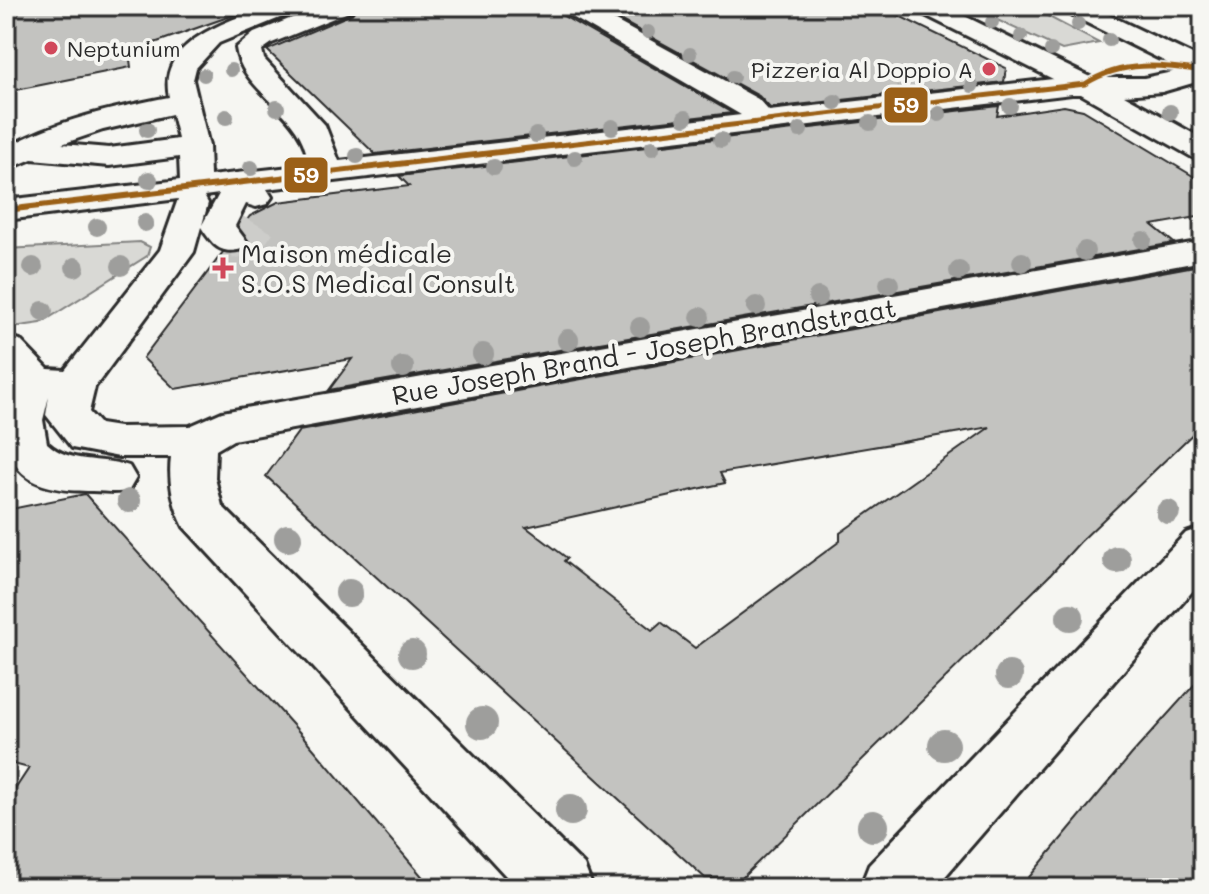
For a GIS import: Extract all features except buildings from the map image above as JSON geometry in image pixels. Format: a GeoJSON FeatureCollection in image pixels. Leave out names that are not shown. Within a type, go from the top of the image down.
{"type":"FeatureCollection","features":[{"type":"Feature","properties":{"kind":"street"},"geometry":{"type":"LineString","coordinates":[[113,478],[101,473],[58,473],[31,452],[13,431],[23,402],[55,383],[177,252],[193,191],[194,146],[179,80],[190,56],[210,38],[289,6]]}},
{"type":"Feature","properties":{"kind":"street"},"geometry":{"type":"LineString","coordinates":[[324,174],[323,156],[315,131],[251,61],[249,48],[263,38],[343,6]]}},
{"type":"Feature","properties":{"kind":"street"},"geometry":{"type":"LineString","coordinates":[[570,6],[748,105],[762,121]]}},
{"type":"Feature","properties":{"kind":"street"},"geometry":{"type":"LineString","coordinates":[[925,6],[1085,84],[1203,151]]}},
{"type":"Feature","properties":{"kind":"street"},"geometry":{"type":"LineString","coordinates":[[1071,6],[1203,71]]}},
{"type":"Feature","properties":{"kind":"street"},"geometry":{"type":"LineString","coordinates":[[230,242],[218,227],[231,201],[324,174],[1085,84],[1129,90],[1158,87],[1203,71]]}},
{"type":"Feature","properties":{"kind":"street"},"geometry":{"type":"LineString","coordinates":[[12,152],[110,117],[185,103]]}},
{"type":"Feature","properties":{"kind":"street"},"geometry":{"type":"LineString","coordinates":[[12,152],[109,157],[194,146]]}},
{"type":"Feature","properties":{"kind":"street"},"geometry":{"type":"LineString","coordinates":[[6,210],[256,196]]}},
{"type":"Feature","properties":{"kind":"street","name":"Rue Joseph Brand - Joseph Brandstraat"},"geometry":{"type":"LineString","coordinates":[[55,383],[67,415],[87,437],[119,442],[197,441],[222,427],[1203,251]]}},
{"type":"Feature","properties":{"kind":"street"},"geometry":{"type":"LineString","coordinates":[[6,349],[55,383]]}},
{"type":"Feature","properties":{"kind":"street"},"geometry":{"type":"LineString","coordinates":[[197,441],[190,459],[190,476],[201,514],[561,888]]}},
{"type":"Feature","properties":{"kind":"street"},"geometry":{"type":"LineString","coordinates":[[892,888],[1203,546]]}},
{"type":"Feature","properties":{"kind":"shaded area"},"geometry":{"type":"Polygon","coordinates":[[[967,6],[1028,6],[1099,43],[1062,50],[967,6]]]}},
{"type":"Feature","properties":{"kind":"shaded area"},"geometry":{"type":"Polygon","coordinates":[[[140,242],[150,247],[147,256],[41,323],[6,328],[6,249],[140,242]]]}},
{"type":"Feature","properties":{"kind":"tunnel"},"geometry":{"type":"LineString","coordinates":[[230,242],[252,232],[263,210]]}},
{"type":"Feature","properties":{"kind":"transit line","name":"59"},"geometry":{"type":"LineString","coordinates":[[6,210],[1085,84],[1098,75],[1127,66],[1157,65],[1203,71]]}},
{"type":"Feature","properties":{"kind":"place","name":"Neptunium"},"geometry":{"type":"Point","coordinates":[51,48]}},
{"type":"Feature","properties":{"kind":"place","name":"Pizzeria Al Doppio A"},"geometry":{"type":"Point","coordinates":[989,69]}},
{"type":"Feature","properties":{"kind":"place","name":"Maison médicale S.O.S Medical Consult"},"geometry":{"type":"Point","coordinates":[223,268]}}]}
